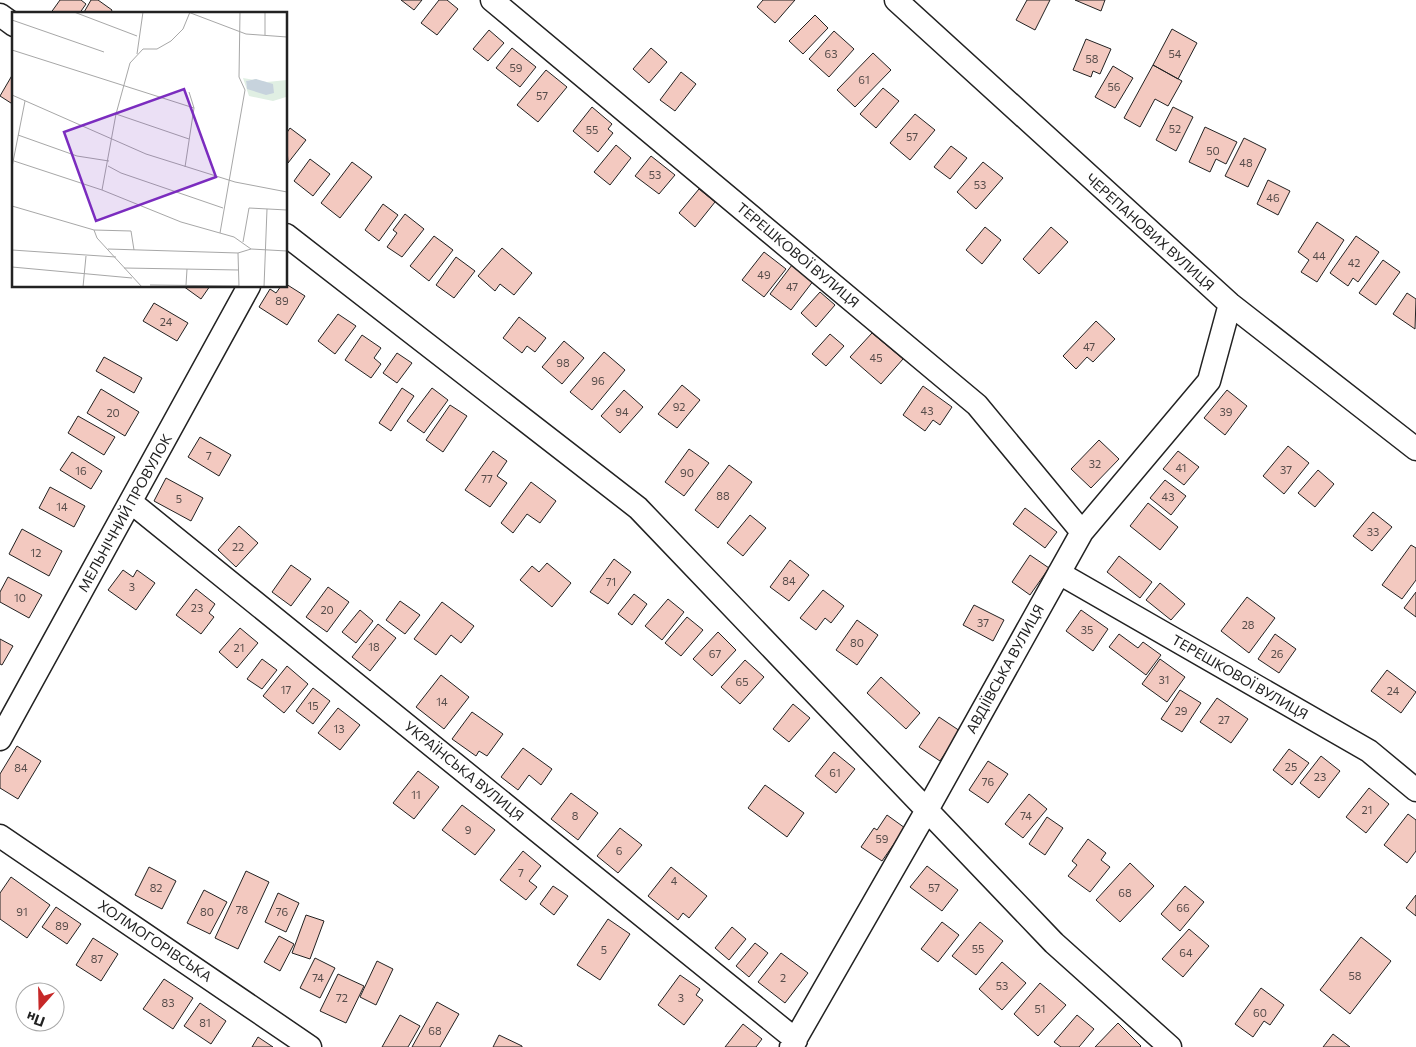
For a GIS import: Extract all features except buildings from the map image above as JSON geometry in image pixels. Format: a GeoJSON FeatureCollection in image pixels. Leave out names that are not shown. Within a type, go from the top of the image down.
{"type":"FeatureCollection","features":[{"type":"Feature","properties":{"kind":"street","name":"ТЕРЕШКОВОЇ ВУЛИЦЯ"},"geometry":{"type":"LineString","coordinates":[[492,0],[978,405],[1082,532]]}},
{"type":"Feature","properties":{"kind":"street","name":"ЧЕРЕПАНОВИХ ВУЛИЦЯ"},"geometry":{"type":"LineString","coordinates":[[896,0],[1230,304],[1416,449]]}},
{"type":"Feature","properties":{"kind":"street"},"geometry":{"type":"LineString","coordinates":[[0,15],[12,24]]}},
{"type":"Feature","properties":{"kind":"street"},"geometry":{"type":"LineString","coordinates":[[288,238],[638,508],[1054,943],[1170,1047]]}},
{"type":"Feature","properties":{"kind":"street","name":"МЕЛЬНIЧНИЙ ПРОВУЛОК"},"geometry":{"type":"LineString","coordinates":[[0,739],[132,503],[248,288]]}},
{"type":"Feature","properties":{"kind":"street","name":"АВДІЇВСЬКА ВУЛИЦЯ"},"geometry":{"type":"LineString","coordinates":[[794,1043],[1082,532],[1209,381],[1230,304]]}},
{"type":"Feature","properties":{"kind":"street","name":"УКРАЇНСЬКА ВУЛИЦЯ"},"geometry":{"type":"LineString","coordinates":[[132,503],[794,1043]]}},
{"type":"Feature","properties":{"kind":"street","name":"ТЕРЕШКОВОЇ ВУЛИЦЯ"},"geometry":{"type":"LineString","coordinates":[[1059,573],[1369,751],[1416,790]]}},
{"type":"Feature","properties":{"kind":"street","name":"ХОЛМОГОРІВСЬКА"},"geometry":{"type":"LineString","coordinates":[[0,836],[310,1047]]}}]}
